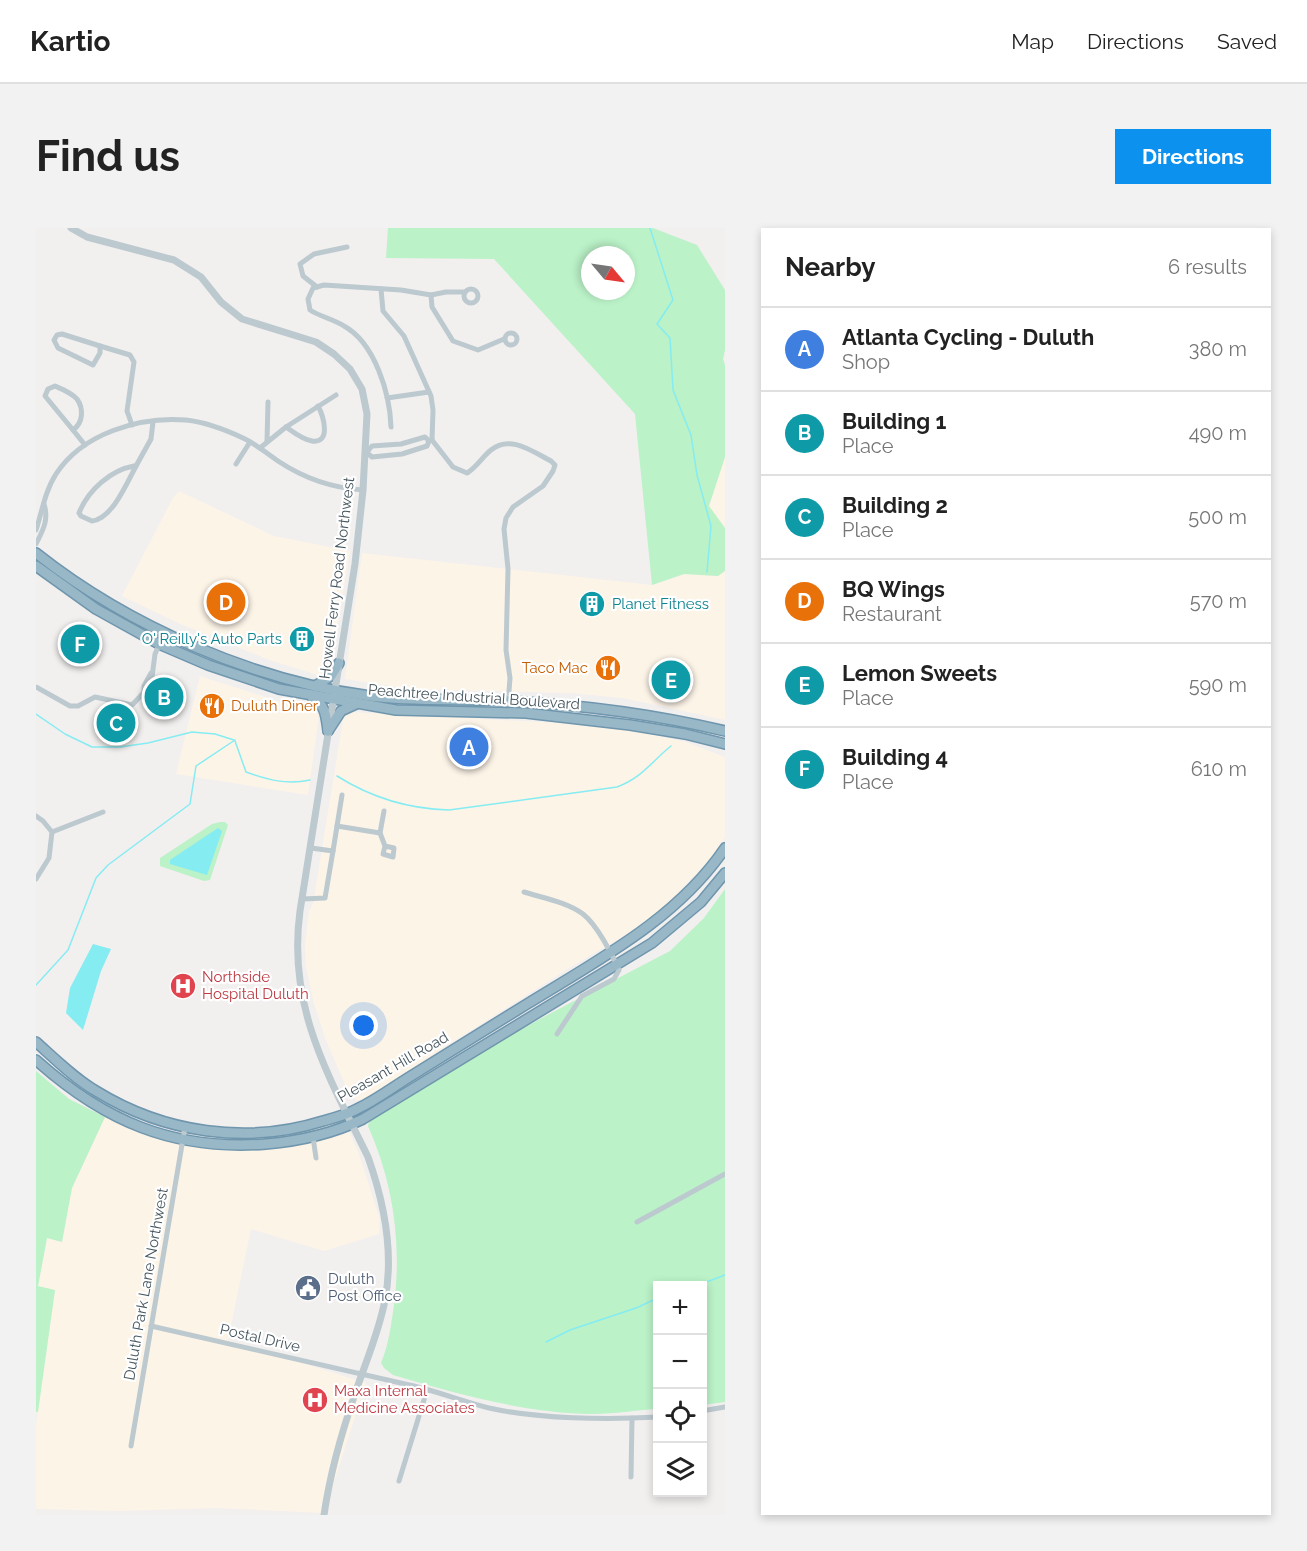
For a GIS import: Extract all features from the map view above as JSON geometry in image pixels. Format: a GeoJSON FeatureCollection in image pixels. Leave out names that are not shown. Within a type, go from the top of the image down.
{"type":"FeatureCollection","features":[{"type":"Feature","properties":{"kind":"highway","name":"Peachtree Industrial Boulevard"},"geometry":{"type":"LineString","coordinates":[[36,553],[57,570],[99,596],[165,632],[243,664],[315,686],[356,704],[396,710],[526,713],[630,725],[685,734],[725,744]]}},
{"type":"Feature","properties":{"kind":"highway","name":"Peachtree Industrial Boulevard"},"geometry":{"type":"LineString","coordinates":[[36,566],[96,609],[159,644],[208,666],[248,680],[309,695],[508,700],[632,712],[725,731]]}},
{"type":"Feature","properties":{"kind":"highway"},"geometry":{"type":"LineString","coordinates":[[315,686],[331,676],[339,663]]}},
{"type":"Feature","properties":{"kind":"highway"},"geometry":{"type":"LineString","coordinates":[[309,695],[318,700],[326,711],[328,731]]}},
{"type":"Feature","properties":{"kind":"highway"},"geometry":{"type":"LineString","coordinates":[[328,731],[341,711],[356,704]]}},
{"type":"Feature","properties":{"kind":"highway","name":"Pleasant Hill Road"},"geometry":{"type":"LineString","coordinates":[[36,1042],[77,1078],[108,1098],[153,1118],[185,1127],[227,1134],[264,1134],[296,1130],[357,1109],[610,953],[663,916],[707,872],[725,848]]}},
{"type":"Feature","properties":{"kind":"highway","name":"Pleasant Hill Road"},"geometry":{"type":"LineString","coordinates":[[36,1060],[78,1095],[114,1116],[140,1127],[183,1140],[242,1145],[280,1143],[313,1137],[352,1124],[375,1112],[617,964],[670,929],[701,902],[725,873]]}},
{"type":"Feature","properties":{"kind":"street","name":"Howell Ferry Road Northwest"},"geometry":{"type":"LineString","coordinates":[[71,228],[87,237],[184,264],[201,277],[220,302],[242,319],[316,342],[350,369],[362,389],[368,414],[355,564],[297,932],[296,957],[308,1022],[321,1057],[368,1157],[381,1198],[388,1275],[379,1327],[340,1440],[324,1515]]}},
{"type":"Feature","properties":{"kind":"street"},"geometry":{"type":"LineString","coordinates":[[317,287],[303,276],[300,264],[314,254],[347,247]]}},
{"type":"Feature","properties":{"kind":"street"},"geometry":{"type":"LineString","coordinates":[[390,427],[387,398],[365,345],[345,326],[310,310],[308,299],[313,288],[324,285],[431,295],[465,292]]}},
{"type":"Feature","properties":{"kind":"street"},"geometry":{"type":"LineString","coordinates":[[381,289],[383,311],[404,336],[429,392],[433,410],[431,440],[427,446],[394,455],[372,457],[366,452],[372,446],[392,445],[425,437],[431,440],[453,467],[467,473],[478,465],[492,448],[510,443],[521,445],[551,460],[555,465],[543,486],[513,507],[506,518],[504,529],[508,569],[506,650],[510,678],[507,712]]}},
{"type":"Feature","properties":{"kind":"street"},"geometry":{"type":"LineString","coordinates":[[431,295],[432,307],[453,341],[478,350],[504,339]]}},
{"type":"Feature","properties":{"kind":"street"},"geometry":{"type":"LineString","coordinates":[[100,346],[100,353],[93,365],[64,352],[55,345],[54,340],[57,335],[62,334],[130,355],[134,362],[127,411],[132,425]]}},
{"type":"Feature","properties":{"kind":"street"},"geometry":{"type":"LineString","coordinates":[[73,430],[81,420],[79,402],[70,394],[55,386],[51,387],[45,396],[85,445]]}},
{"type":"Feature","properties":{"kind":"street"},"geometry":{"type":"LineString","coordinates":[[387,398],[429,392]]}},
{"type":"Feature","properties":{"kind":"street"},"geometry":{"type":"LineString","coordinates":[[260,448],[286,427],[336,395]]}},
{"type":"Feature","properties":{"kind":"street"},"geometry":{"type":"LineString","coordinates":[[267,441],[268,402]]}},
{"type":"Feature","properties":{"kind":"street"},"geometry":{"type":"LineString","coordinates":[[286,427],[313,442],[319,441],[324,434],[325,426],[318,406]]}},
{"type":"Feature","properties":{"kind":"street"},"geometry":{"type":"LineString","coordinates":[[136,466],[121,470],[96,488],[81,508],[79,513],[81,516],[95,521],[105,516],[136,466],[151,439],[153,422]]}},
{"type":"Feature","properties":{"kind":"street"},"geometry":{"type":"LineString","coordinates":[[36,530],[47,492],[55,475],[69,457],[85,445],[116,429],[153,422],[192,422],[232,434],[260,448],[292,471],[325,485],[340,489],[363,490]]}},
{"type":"Feature","properties":{"kind":"street"},"geometry":{"type":"LineString","coordinates":[[236,464],[250,442]]}},
{"type":"Feature","properties":{"kind":"street"},"geometry":{"type":"LineString","coordinates":[[392,445],[394,455]]}},
{"type":"Feature","properties":{"kind":"street"},"geometry":{"type":"LineString","coordinates":[[36,544],[46,523],[47,512],[44,504]]}},
{"type":"Feature","properties":{"kind":"street"},"geometry":{"type":"LineString","coordinates":[[36,687],[70,706],[95,697],[132,705],[149,688],[153,680],[151,673],[155,654],[165,632]]}},
{"type":"Feature","properties":{"kind":"street"},"geometry":{"type":"LineString","coordinates":[[302,899],[325,898],[342,795]]}},
{"type":"Feature","properties":{"kind":"street"},"geometry":{"type":"LineString","coordinates":[[384,811],[380,833],[385,846]]}},
{"type":"Feature","properties":{"kind":"street"},"geometry":{"type":"LineString","coordinates":[[52,832],[103,812]]}},
{"type":"Feature","properties":{"kind":"street"},"geometry":{"type":"LineString","coordinates":[[36,816],[52,832],[49,858],[36,879]]}},
{"type":"Feature","properties":{"kind":"street"},"geometry":{"type":"LineString","coordinates":[[337,826],[380,833]]}},
{"type":"Feature","properties":{"kind":"street"},"geometry":{"type":"LineString","coordinates":[[311,848],[333,851]]}},
{"type":"Feature","properties":{"kind":"street"},"geometry":{"type":"LineString","coordinates":[[524,892],[568,906],[584,915],[617,964],[619,974],[615,979],[582,996],[557,1034]]}},
{"type":"Feature","properties":{"kind":"street","name":"Duluth Park Lane Northwest"},"geometry":{"type":"LineString","coordinates":[[131,1446],[185,1127]]}},
{"type":"Feature","properties":{"kind":"street"},"geometry":{"type":"LineString","coordinates":[[313,1137],[316,1158]]}},
{"type":"Feature","properties":{"kind":"street"},"geometry":{"type":"LineString","coordinates":[[637,1222],[725,1174]]}},
{"type":"Feature","properties":{"kind":"street","name":"Postal Drive"},"geometry":{"type":"LineString","coordinates":[[152,1326],[428,1390],[510,1412],[574,1417],[653,1417]]}},
{"type":"Feature","properties":{"kind":"street"},"geometry":{"type":"LineString","coordinates":[[399,1481],[428,1390]]}},
{"type":"Feature","properties":{"kind":"street"},"geometry":{"type":"LineString","coordinates":[[707,1410],[725,1407]]}},
{"type":"Feature","properties":{"kind":"street"},"geometry":{"type":"LineString","coordinates":[[631,1477],[632,1418]]}},
{"type":"Feature","properties":{"kind":"shaded area"},"geometry":{"type":"Polygon","coordinates":[[[725,457],[725,528],[709,506],[725,457]]]}},
{"type":"Feature","properties":{"kind":"shaded area"},"geometry":{"type":"Polygon","coordinates":[[[179,491],[274,536],[350,551],[330,670],[318,675],[272,661],[178,623],[122,596],[173,498],[179,491]]]}},
{"type":"Feature","properties":{"kind":"shaded area"},"geometry":{"type":"Polygon","coordinates":[[[362,553],[652,585],[685,574],[718,576],[725,571],[725,720],[623,698],[569,693],[410,689],[345,679],[362,553]]]}},
{"type":"Feature","properties":{"kind":"shaded area"},"geometry":{"type":"Polygon","coordinates":[[[200,676],[315,711],[319,715],[308,795],[176,774],[200,676]]]}},
{"type":"Feature","properties":{"kind":"shaded area"},"geometry":{"type":"Polygon","coordinates":[[[351,712],[616,726],[686,742],[725,757],[725,838],[711,859],[651,920],[569,968],[362,1100],[356,1100],[348,1092],[325,1038],[313,1000],[306,966],[305,946],[309,911],[313,904],[343,720],[346,714],[351,712]]]}},
{"type":"Feature","properties":{"kind":"shaded area"},"geometry":{"type":"Polygon","coordinates":[[[105,1117],[187,1137],[236,1141],[287,1136],[342,1118],[358,1151],[380,1220],[379,1234],[324,1251],[251,1229],[228,1340],[366,1383],[324,1513],[217,1508],[119,1511],[36,1509],[36,1424],[55,1291],[38,1287],[47,1238],[62,1242],[72,1188],[105,1117]]]}},
{"type":"Feature","properties":{"kind":"green space"},"geometry":{"type":"Polygon","coordinates":[[[388,228],[653,228],[697,245],[725,290],[723,359],[725,365],[725,457],[709,506],[725,528],[725,571],[718,576],[684,574],[652,585],[635,414],[494,259],[386,258],[388,228]]]}},
{"type":"Feature","properties":{"kind":"green space"},"geometry":{"type":"Polygon","coordinates":[[[220,822],[228,825],[210,880],[204,881],[160,866],[160,858],[212,824],[220,822]]]}},
{"type":"Feature","properties":{"kind":"green space"},"geometry":{"type":"Polygon","coordinates":[[[725,889],[725,1402],[707,1404],[707,1281],[653,1281],[653,1409],[593,1414],[542,1410],[467,1395],[393,1375],[381,1363],[388,1342],[394,1305],[396,1236],[384,1169],[368,1126],[370,1119],[463,1061],[670,951],[704,918],[725,889]]]}},
{"type":"Feature","properties":{"kind":"green space"},"geometry":{"type":"Polygon","coordinates":[[[36,1071],[69,1099],[105,1117],[72,1188],[62,1242],[47,1238],[38,1286],[55,1290],[38,1412],[36,1412],[36,1071]]]}},
{"type":"Feature","properties":{"kind":"water"},"geometry":{"type":"Polygon","coordinates":[[[218,828],[222,831],[207,875],[170,864],[170,860],[218,828]]]}},
{"type":"Feature","properties":{"kind":"water"},"geometry":{"type":"Polygon","coordinates":[[[93,944],[111,949],[101,971],[83,1030],[66,1013],[70,988],[93,944]]]}},
{"type":"Feature","properties":{"kind":"waterway"},"geometry":{"type":"LineString","coordinates":[[650,228],[673,300],[657,324],[670,338],[673,390],[691,435],[697,475],[711,526],[707,572]]}},
{"type":"Feature","properties":{"kind":"waterway"},"geometry":{"type":"LineString","coordinates":[[36,714],[65,734],[92,747],[120,747],[148,743],[192,732],[215,734],[234,740]]}},
{"type":"Feature","properties":{"kind":"waterway"},"geometry":{"type":"LineString","coordinates":[[36,985],[68,950],[96,878],[108,865],[190,804],[196,766],[235,740]]}},
{"type":"Feature","properties":{"kind":"waterway"},"geometry":{"type":"LineString","coordinates":[[235,741],[246,772],[278,781],[310,780]]}},
{"type":"Feature","properties":{"kind":"waterway"},"geometry":{"type":"LineString","coordinates":[[337,776],[391,801],[405,805],[449,810],[617,787],[640,774],[671,746]]}},
{"type":"Feature","properties":{"kind":"waterway"},"geometry":{"type":"LineString","coordinates":[[707,1282],[725,1275]]}},
{"type":"Feature","properties":{"kind":"waterway"},"geometry":{"type":"LineString","coordinates":[[546,1342],[570,1330],[653,1300]]}},
{"type":"Feature","properties":{"kind":"place","name":"BQ Wings"},"geometry":{"type":"Point","coordinates":[226,602]}},
{"type":"Feature","properties":{"kind":"place","name":"Planet Fitness"},"geometry":{"type":"Point","coordinates":[592,604]}},
{"type":"Feature","properties":{"kind":"place","name":"O' Reilly's Auto Parts"},"geometry":{"type":"Point","coordinates":[302,639]}},
{"type":"Feature","properties":{"kind":"place","name":"Building 4"},"geometry":{"type":"Point","coordinates":[80,644]}},
{"type":"Feature","properties":{"kind":"place","name":"Taco Mac"},"geometry":{"type":"Point","coordinates":[608,668]}},
{"type":"Feature","properties":{"kind":"place","name":"Lemon Sweets"},"geometry":{"type":"Point","coordinates":[671,680]}},
{"type":"Feature","properties":{"kind":"place","name":"Building 1"},"geometry":{"type":"Point","coordinates":[164,697]}},
{"type":"Feature","properties":{"kind":"place","name":"Duluth Diner"},"geometry":{"type":"Point","coordinates":[212,706]}},
{"type":"Feature","properties":{"kind":"place","name":"Building 2"},"geometry":{"type":"Point","coordinates":[116,723]}},
{"type":"Feature","properties":{"kind":"place","name":"Atlanta Cycling - Duluth"},"geometry":{"type":"Point","coordinates":[469,747]}},
{"type":"Feature","properties":{"kind":"place","name":"Northside Hospital Duluth"},"geometry":{"type":"Point","coordinates":[183,986]}},
{"type":"Feature","properties":{"kind":"place","name":"Duluth Post Office"},"geometry":{"type":"Point","coordinates":[308,1288]}},
{"type":"Feature","properties":{"kind":"place","name":"Maxa Internal Medicine Associates"},"geometry":{"type":"Point","coordinates":[315,1400]}}]}
